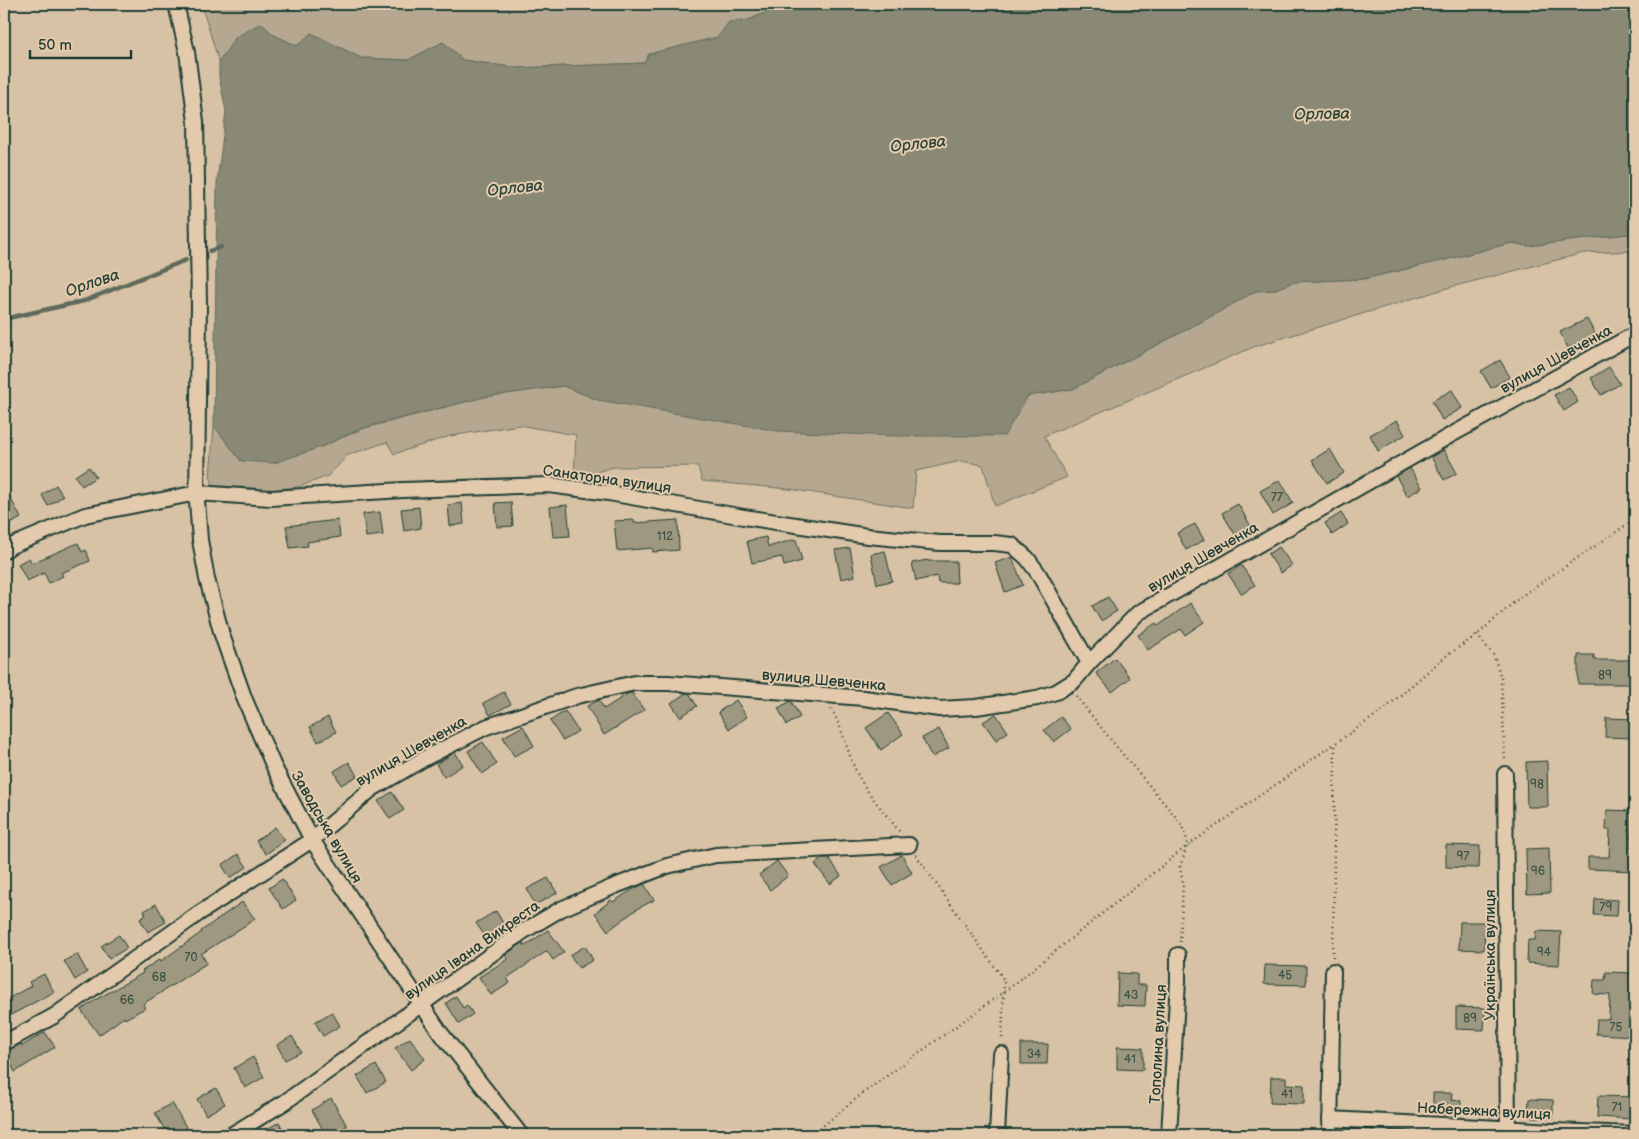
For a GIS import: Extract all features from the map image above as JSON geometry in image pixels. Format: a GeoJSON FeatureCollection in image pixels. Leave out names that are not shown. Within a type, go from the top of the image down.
{"type":"FeatureCollection","features":[{"type":"Feature","properties":{"kind":"street","name":"Заводська вулиця"},"geometry":{"type":"LineString","coordinates":[[176,4],[187,52],[196,122],[198,304],[197,493],[200,540],[207,579],[222,635],[245,700],[274,767],[312,840],[421,1006],[521,1135]]}},
{"type":"Feature","properties":{"kind":"street","name":"вулиця Шевченка"},"geometry":{"type":"LineString","coordinates":[[4,1043],[54,1016],[198,914],[312,840],[372,789],[427,757],[486,727],[578,696],[635,683],[668,683],[864,698],[939,709],[976,707],[1038,698],[1056,692],[1074,680],[1138,613],[1451,435],[1635,334]]}},
{"type":"Feature","properties":{"kind":"street","name":"Санаторна вулиця"},"geometry":{"type":"LineString","coordinates":[[4,550],[85,515],[197,493],[271,498],[403,490],[548,485],[610,493],[744,517],[868,536],[940,543],[986,542],[1012,545],[1027,558],[1038,573],[1089,663]]}},
{"type":"Feature","properties":{"kind":"street","name":"Українська вулиця"},"geometry":{"type":"LineString","coordinates":[[1505,774],[1508,1132]]}},
{"type":"Feature","properties":{"kind":"street","name":"вулиця Івана Викреста"},"geometry":{"type":"LineString","coordinates":[[231,1135],[285,1102],[524,931],[561,909],[667,866],[716,855],[909,845]]}},
{"type":"Feature","properties":{"kind":"street","name":"Тополина вулиця"},"geometry":{"type":"LineString","coordinates":[[1169,1135],[1179,951]]}},
{"type":"Feature","properties":{"kind":"street"},"geometry":{"type":"LineString","coordinates":[[1330,1135],[1333,971]]}},
{"type":"Feature","properties":{"kind":"street"},"geometry":{"type":"LineString","coordinates":[[997,1135],[1001,1054]]}},
{"type":"Feature","properties":{"kind":"street","name":"Набережна вулиця"},"geometry":{"type":"LineString","coordinates":[[1330,1119],[1508,1132],[1635,1134]]}},
{"type":"Feature","properties":{"kind":"path"},"geometry":{"type":"LineString","coordinates":[[300,4],[306,11],[322,9],[328,4]]}},
{"type":"Feature","properties":{"kind":"path"},"geometry":{"type":"LineString","coordinates":[[812,1135],[863,1093],[1004,992],[1187,846],[1382,711],[1446,656],[1477,635],[1520,597],[1635,519]]}},
{"type":"Feature","properties":{"kind":"path"},"geometry":{"type":"LineString","coordinates":[[1477,635],[1494,656],[1501,678],[1505,774]]}},
{"type":"Feature","properties":{"kind":"path"},"geometry":{"type":"LineString","coordinates":[[1068,685],[1179,821],[1186,835],[1187,846],[1180,867],[1182,883],[1179,951]]}},
{"type":"Feature","properties":{"kind":"path"},"geometry":{"type":"LineString","coordinates":[[1333,971],[1335,744]]}},
{"type":"Feature","properties":{"kind":"path"},"geometry":{"type":"LineString","coordinates":[[1001,1054],[1004,992]]}},
{"type":"Feature","properties":{"kind":"shaded area"},"geometry":{"type":"Polygon","coordinates":[[[201,4],[784,4],[749,20],[729,22],[718,37],[649,54],[644,63],[517,68],[463,60],[443,42],[408,60],[361,58],[311,33],[298,46],[274,35],[236,37],[219,62],[201,4]]]}},
{"type":"Feature","properties":{"kind":"shaded area"},"geometry":{"type":"Polygon","coordinates":[[[1635,233],[1635,251],[1584,253],[1451,287],[1256,346],[1044,436],[1067,477],[995,506],[983,465],[961,461],[916,471],[913,508],[789,489],[702,481],[698,466],[614,467],[574,478],[576,435],[519,425],[450,436],[394,454],[387,442],[348,455],[328,476],[298,487],[232,494],[214,488],[210,476],[214,426],[225,439],[321,447],[362,429],[484,397],[563,386],[599,400],[1028,396],[1073,389],[1201,322],[1255,291],[1273,290],[1293,282],[1364,279],[1511,243],[1528,246],[1635,233]]]}},
{"type":"Feature","properties":{"kind":"water"},"geometry":{"type":"Polygon","coordinates":[[[784,4],[1635,4],[1635,233],[1528,246],[1511,243],[1363,279],[1293,282],[1273,290],[1256,291],[1073,389],[1028,396],[1004,436],[895,436],[778,431],[598,400],[563,386],[484,397],[362,428],[321,447],[274,463],[241,461],[214,426],[217,182],[226,111],[219,77],[219,62],[236,37],[261,23],[274,35],[297,46],[311,33],[361,58],[408,60],[443,42],[463,60],[517,68],[644,63],[649,54],[718,37],[729,22],[749,20],[784,4]]]}},
{"type":"Feature","properties":{"kind":"building"},"geometry":{"type":"Polygon","coordinates":[[[1587,319],[1595,334],[1568,348],[1560,332],[1587,319]]]}},
{"type":"Feature","properties":{"kind":"building"},"geometry":{"type":"Polygon","coordinates":[[[1500,360],[1510,377],[1491,388],[1481,371],[1500,360]]]}},
{"type":"Feature","properties":{"kind":"building"},"geometry":{"type":"Polygon","coordinates":[[[1609,367],[1620,384],[1601,395],[1591,378],[1609,367]]]}},
{"type":"Feature","properties":{"kind":"building"},"geometry":{"type":"Polygon","coordinates":[[[1569,387],[1578,402],[1564,411],[1554,395],[1569,387]]]}},
{"type":"Feature","properties":{"kind":"building"},"geometry":{"type":"Polygon","coordinates":[[[1452,390],[1462,408],[1442,420],[1432,401],[1452,390]]]}},
{"type":"Feature","properties":{"kind":"building"},"geometry":{"type":"Polygon","coordinates":[[[1397,420],[1405,435],[1378,451],[1370,435],[1397,420]]]}},
{"type":"Feature","properties":{"kind":"building"},"geometry":{"type":"Polygon","coordinates":[[[1330,449],[1344,473],[1327,483],[1312,460],[1330,449]]]}},
{"type":"Feature","properties":{"kind":"building"},"geometry":{"type":"Polygon","coordinates":[[[1444,450],[1457,473],[1444,480],[1431,457],[1444,450]]]}},
{"type":"Feature","properties":{"kind":"building"},"geometry":{"type":"Polygon","coordinates":[[[89,467],[96,477],[82,486],[75,476],[89,467]]]}},
{"type":"Feature","properties":{"kind":"building"},"geometry":{"type":"Polygon","coordinates":[[[1410,468],[1422,488],[1407,496],[1396,476],[1410,468]]]}},
{"type":"Feature","properties":{"kind":"building"},"geometry":{"type":"Polygon","coordinates":[[[1280,480],[1293,503],[1273,515],[1260,491],[1280,480]]]}},
{"type":"Feature","properties":{"kind":"building"},"geometry":{"type":"Polygon","coordinates":[[[56,485],[63,496],[48,506],[42,495],[56,485]]]}},
{"type":"Feature","properties":{"kind":"building"},"geometry":{"type":"Polygon","coordinates":[[[4,486],[21,518],[7,526],[4,520],[4,486]]]}},
{"type":"Feature","properties":{"kind":"building"},"geometry":{"type":"Polygon","coordinates":[[[511,502],[513,526],[497,527],[495,503],[511,502]]]}},
{"type":"Feature","properties":{"kind":"building"},"geometry":{"type":"Polygon","coordinates":[[[462,503],[464,524],[450,526],[448,505],[462,503]]]}},
{"type":"Feature","properties":{"kind":"building"},"geometry":{"type":"Polygon","coordinates":[[[1238,504],[1253,530],[1238,539],[1222,513],[1238,504]]]}},
{"type":"Feature","properties":{"kind":"building"},"geometry":{"type":"Polygon","coordinates":[[[567,505],[570,536],[553,537],[550,507],[567,505]]]}},
{"type":"Feature","properties":{"kind":"building"},"geometry":{"type":"Polygon","coordinates":[[[419,507],[421,528],[404,531],[401,509],[419,507]]]}},
{"type":"Feature","properties":{"kind":"building"},"geometry":{"type":"Polygon","coordinates":[[[380,512],[383,535],[366,537],[363,514],[380,512]]]}},
{"type":"Feature","properties":{"kind":"building"},"geometry":{"type":"Polygon","coordinates":[[[1341,513],[1348,524],[1332,535],[1325,523],[1341,513]]]}},
{"type":"Feature","properties":{"kind":"building"},"geometry":{"type":"Polygon","coordinates":[[[338,520],[340,537],[307,542],[308,546],[290,548],[286,526],[338,520]]]}},
{"type":"Feature","properties":{"kind":"building"},"geometry":{"type":"Polygon","coordinates":[[[634,520],[634,523],[678,520],[679,550],[653,552],[652,548],[617,551],[614,521],[634,520]]]}},
{"type":"Feature","properties":{"kind":"building"},"geometry":{"type":"Polygon","coordinates":[[[1195,524],[1204,540],[1186,550],[1177,533],[1195,524]]]}},
{"type":"Feature","properties":{"kind":"building"},"geometry":{"type":"Polygon","coordinates":[[[766,537],[768,547],[796,539],[802,561],[784,566],[782,557],[752,563],[747,541],[766,537]]]}},
{"type":"Feature","properties":{"kind":"building"},"geometry":{"type":"Polygon","coordinates":[[[78,543],[82,552],[86,550],[90,561],[61,573],[63,576],[49,583],[44,573],[27,581],[18,564],[29,558],[32,563],[78,543]]]}},
{"type":"Feature","properties":{"kind":"building"},"geometry":{"type":"Polygon","coordinates":[[[1279,547],[1292,565],[1281,573],[1268,554],[1279,547]]]}},
{"type":"Feature","properties":{"kind":"building"},"geometry":{"type":"Polygon","coordinates":[[[850,548],[855,576],[841,579],[835,550],[850,548]]]}},
{"type":"Feature","properties":{"kind":"building"},"geometry":{"type":"Polygon","coordinates":[[[885,551],[892,581],[877,584],[871,554],[885,551]]]}},
{"type":"Feature","properties":{"kind":"building"},"geometry":{"type":"Polygon","coordinates":[[[1012,557],[1023,585],[1005,592],[995,563],[1012,557]]]}},
{"type":"Feature","properties":{"kind":"building"},"geometry":{"type":"Polygon","coordinates":[[[927,560],[956,561],[957,583],[938,583],[937,576],[916,581],[912,563],[927,560]]]}},
{"type":"Feature","properties":{"kind":"building"},"geometry":{"type":"Polygon","coordinates":[[[1241,565],[1255,585],[1242,594],[1228,574],[1241,565]]]}},
{"type":"Feature","properties":{"kind":"building"},"geometry":{"type":"Polygon","coordinates":[[[1108,597],[1117,611],[1101,621],[1092,606],[1108,597]]]}},
{"type":"Feature","properties":{"kind":"building"},"geometry":{"type":"Polygon","coordinates":[[[1190,603],[1204,622],[1185,635],[1181,629],[1148,650],[1138,635],[1156,623],[1158,626],[1190,603]]]}},
{"type":"Feature","properties":{"kind":"building"},"geometry":{"type":"Polygon","coordinates":[[[1578,655],[1594,655],[1594,660],[1633,660],[1633,684],[1578,684],[1578,655]]]}},
{"type":"Feature","properties":{"kind":"building"},"geometry":{"type":"Polygon","coordinates":[[[1115,658],[1130,678],[1112,692],[1096,673],[1115,658]]]}},
{"type":"Feature","properties":{"kind":"building"},"geometry":{"type":"Polygon","coordinates":[[[504,692],[511,704],[490,715],[483,703],[504,692]]]}},
{"type":"Feature","properties":{"kind":"building"},"geometry":{"type":"Polygon","coordinates":[[[632,693],[644,710],[604,735],[587,706],[599,700],[604,709],[632,693]]]}},
{"type":"Feature","properties":{"kind":"building"},"geometry":{"type":"Polygon","coordinates":[[[689,693],[697,706],[680,717],[671,703],[689,693]]]}},
{"type":"Feature","properties":{"kind":"building"},"geometry":{"type":"Polygon","coordinates":[[[736,700],[747,717],[729,729],[718,712],[736,700]]]}},
{"type":"Feature","properties":{"kind":"building"},"geometry":{"type":"Polygon","coordinates":[[[791,701],[800,717],[787,725],[778,708],[791,701]]]}},
{"type":"Feature","properties":{"kind":"building"},"geometry":{"type":"Polygon","coordinates":[[[565,711],[578,731],[563,741],[550,721],[565,711]]]}},
{"type":"Feature","properties":{"kind":"building"},"geometry":{"type":"Polygon","coordinates":[[[888,713],[903,734],[881,750],[866,728],[888,713]]]}},
{"type":"Feature","properties":{"kind":"building"},"geometry":{"type":"Polygon","coordinates":[[[996,714],[1008,732],[996,740],[983,722],[996,714]]]}},
{"type":"Feature","properties":{"kind":"building"},"geometry":{"type":"Polygon","coordinates":[[[328,717],[336,732],[318,742],[310,727],[328,717]]]}},
{"type":"Feature","properties":{"kind":"building"},"geometry":{"type":"Polygon","coordinates":[[[1061,717],[1071,729],[1054,742],[1044,730],[1061,717]]]}},
{"type":"Feature","properties":{"kind":"building"},"geometry":{"type":"Polygon","coordinates":[[[1606,718],[1633,719],[1632,738],[1605,737],[1606,718]]]}},
{"type":"Feature","properties":{"kind":"building"},"geometry":{"type":"Polygon","coordinates":[[[523,726],[534,746],[514,756],[503,737],[523,726]]]}},
{"type":"Feature","properties":{"kind":"building"},"geometry":{"type":"Polygon","coordinates":[[[939,729],[949,748],[932,757],[922,738],[939,729]]]}},
{"type":"Feature","properties":{"kind":"building"},"geometry":{"type":"Polygon","coordinates":[[[483,742],[497,764],[482,774],[468,751],[483,742]]]}},
{"type":"Feature","properties":{"kind":"building"},"geometry":{"type":"Polygon","coordinates":[[[455,752],[463,765],[444,777],[436,764],[455,752]]]}},
{"type":"Feature","properties":{"kind":"building"},"geometry":{"type":"Polygon","coordinates":[[[1547,761],[1548,807],[1527,807],[1526,762],[1547,761]]]}},
{"type":"Feature","properties":{"kind":"building"},"geometry":{"type":"Polygon","coordinates":[[[349,762],[357,776],[341,785],[334,771],[349,762]]]}},
{"type":"Feature","properties":{"kind":"building"},"geometry":{"type":"Polygon","coordinates":[[[392,792],[404,810],[390,819],[378,801],[392,792]]]}},
{"type":"Feature","properties":{"kind":"building"},"geometry":{"type":"Polygon","coordinates":[[[1607,810],[1632,811],[1631,849],[1635,849],[1635,871],[1588,869],[1588,857],[1609,857],[1610,830],[1606,830],[1607,810]]]}},
{"type":"Feature","properties":{"kind":"building"},"geometry":{"type":"Polygon","coordinates":[[[275,827],[285,840],[266,854],[256,841],[275,827]]]}},
{"type":"Feature","properties":{"kind":"building"},"geometry":{"type":"Polygon","coordinates":[[[1446,845],[1480,846],[1479,868],[1446,867],[1446,845]]]}},
{"type":"Feature","properties":{"kind":"building"},"geometry":{"type":"Polygon","coordinates":[[[1549,848],[1550,893],[1527,894],[1526,849],[1549,848]]]}},
{"type":"Feature","properties":{"kind":"building"},"geometry":{"type":"Polygon","coordinates":[[[238,854],[247,867],[230,878],[222,865],[238,854]]]}},
{"type":"Feature","properties":{"kind":"building"},"geometry":{"type":"Polygon","coordinates":[[[902,855],[912,873],[892,885],[881,867],[902,855]]]}},
{"type":"Feature","properties":{"kind":"building"},"geometry":{"type":"Polygon","coordinates":[[[823,858],[829,858],[841,876],[830,884],[815,864],[823,858]]]}},
{"type":"Feature","properties":{"kind":"building"},"geometry":{"type":"Polygon","coordinates":[[[777,861],[788,876],[770,890],[759,875],[777,861]]]}},
{"type":"Feature","properties":{"kind":"building"},"geometry":{"type":"Polygon","coordinates":[[[548,878],[557,893],[535,905],[527,889],[548,878]]]}},
{"type":"Feature","properties":{"kind":"building"},"geometry":{"type":"Polygon","coordinates":[[[282,879],[296,900],[283,909],[269,888],[282,879]]]}},
{"type":"Feature","properties":{"kind":"building"},"geometry":{"type":"Polygon","coordinates":[[[644,884],[654,900],[637,909],[608,931],[595,913],[611,900],[613,902],[644,884]]]}},
{"type":"Feature","properties":{"kind":"building"},"geometry":{"type":"Polygon","coordinates":[[[1595,899],[1618,900],[1617,916],[1594,915],[1595,899]]]}},
{"type":"Feature","properties":{"kind":"building"},"geometry":{"type":"Polygon","coordinates":[[[242,902],[255,919],[201,954],[207,963],[143,1004],[145,1008],[125,1019],[124,1017],[99,1035],[81,1010],[143,973],[142,971],[160,959],[161,961],[242,902]]]}},
{"type":"Feature","properties":{"kind":"building"},"geometry":{"type":"Polygon","coordinates":[[[156,904],[166,922],[148,932],[140,919],[146,915],[144,911],[156,904]]]}},
{"type":"Feature","properties":{"kind":"building"},"geometry":{"type":"Polygon","coordinates":[[[496,911],[504,925],[485,936],[476,923],[496,911]]]}},
{"type":"Feature","properties":{"kind":"building"},"geometry":{"type":"Polygon","coordinates":[[[1460,922],[1485,922],[1484,950],[1459,949],[1460,922]]]}},
{"type":"Feature","properties":{"kind":"building"},"geometry":{"type":"Polygon","coordinates":[[[548,930],[564,952],[553,960],[547,951],[507,978],[510,983],[491,995],[479,977],[508,959],[505,955],[512,950],[523,943],[525,946],[548,930]]]}},
{"type":"Feature","properties":{"kind":"building"},"geometry":{"type":"Polygon","coordinates":[[[1536,931],[1561,932],[1559,965],[1527,963],[1528,940],[1535,940],[1536,931]]]}},
{"type":"Feature","properties":{"kind":"building"},"geometry":{"type":"Polygon","coordinates":[[[119,935],[127,948],[109,959],[101,946],[119,935]]]}},
{"type":"Feature","properties":{"kind":"building"},"geometry":{"type":"Polygon","coordinates":[[[585,946],[593,960],[579,968],[570,955],[585,946]]]}},
{"type":"Feature","properties":{"kind":"building"},"geometry":{"type":"Polygon","coordinates":[[[77,954],[87,972],[75,980],[64,961],[77,954]]]}},
{"type":"Feature","properties":{"kind":"building"},"geometry":{"type":"Polygon","coordinates":[[[1265,965],[1306,966],[1306,985],[1264,984],[1265,965]]]}},
{"type":"Feature","properties":{"kind":"building"},"geometry":{"type":"Polygon","coordinates":[[[1606,972],[1633,973],[1631,1012],[1635,1012],[1635,1036],[1596,1034],[1597,1019],[1609,1019],[1610,995],[1593,994],[1594,980],[1605,980],[1606,972]]]}},
{"type":"Feature","properties":{"kind":"building"},"geometry":{"type":"Polygon","coordinates":[[[1118,973],[1137,974],[1137,985],[1146,985],[1145,1006],[1117,1005],[1118,973]]]}},
{"type":"Feature","properties":{"kind":"building"},"geometry":{"type":"Polygon","coordinates":[[[44,974],[54,992],[9,1016],[4,1006],[4,1001],[31,986],[29,982],[44,974]]]}},
{"type":"Feature","properties":{"kind":"building"},"geometry":{"type":"Polygon","coordinates":[[[456,996],[463,1008],[467,1005],[473,1014],[459,1024],[446,1003],[456,996]]]}},
{"type":"Feature","properties":{"kind":"building"},"geometry":{"type":"Polygon","coordinates":[[[1456,1007],[1485,1008],[1484,1030],[1456,1029],[1456,1007]]]}},
{"type":"Feature","properties":{"kind":"building"},"geometry":{"type":"Polygon","coordinates":[[[332,1012],[340,1026],[323,1036],[315,1022],[332,1012]]]}},
{"type":"Feature","properties":{"kind":"building"},"geometry":{"type":"Polygon","coordinates":[[[45,1032],[55,1047],[15,1072],[5,1052],[21,1044],[22,1046],[45,1032]]]}},
{"type":"Feature","properties":{"kind":"building"},"geometry":{"type":"Polygon","coordinates":[[[292,1036],[301,1052],[285,1060],[277,1045],[292,1036]]]}},
{"type":"Feature","properties":{"kind":"building"},"geometry":{"type":"Polygon","coordinates":[[[410,1038],[425,1059],[411,1070],[395,1048],[410,1038]]]}},
{"type":"Feature","properties":{"kind":"building"},"geometry":{"type":"Polygon","coordinates":[[[1021,1044],[1048,1044],[1047,1064],[1021,1064],[1021,1044]]]}},
{"type":"Feature","properties":{"kind":"building"},"geometry":{"type":"Polygon","coordinates":[[[1117,1047],[1143,1048],[1143,1070],[1117,1069],[1117,1047]]]}},
{"type":"Feature","properties":{"kind":"building"},"geometry":{"type":"Polygon","coordinates":[[[253,1057],[264,1077],[245,1088],[234,1068],[253,1057]]]}},
{"type":"Feature","properties":{"kind":"building"},"geometry":{"type":"Polygon","coordinates":[[[376,1065],[386,1082],[367,1093],[357,1076],[376,1065]]]}},
{"type":"Feature","properties":{"kind":"building"},"geometry":{"type":"Polygon","coordinates":[[[1271,1077],[1286,1077],[1286,1084],[1304,1085],[1304,1104],[1270,1103],[1271,1077]]]}},
{"type":"Feature","properties":{"kind":"building"},"geometry":{"type":"Polygon","coordinates":[[[216,1088],[225,1104],[206,1115],[197,1099],[216,1088]]]}},
{"type":"Feature","properties":{"kind":"building"},"geometry":{"type":"Polygon","coordinates":[[[1433,1093],[1452,1093],[1451,1100],[1461,1101],[1460,1115],[1433,1114],[1433,1093]]]}},
{"type":"Feature","properties":{"kind":"building"},"geometry":{"type":"Polygon","coordinates":[[[1598,1096],[1635,1097],[1635,1119],[1597,1117],[1598,1096]]]}},
{"type":"Feature","properties":{"kind":"building"},"geometry":{"type":"Polygon","coordinates":[[[331,1098],[347,1126],[330,1135],[326,1135],[312,1110],[331,1098]]]}},
{"type":"Feature","properties":{"kind":"building"},"geometry":{"type":"Polygon","coordinates":[[[1529,1099],[1553,1100],[1553,1118],[1528,1117],[1529,1099]]]}},
{"type":"Feature","properties":{"kind":"building"},"geometry":{"type":"Polygon","coordinates":[[[172,1103],[189,1132],[183,1135],[168,1135],[155,1113],[172,1103]]]}},
{"type":"Feature","properties":{"kind":"building"},"geometry":{"type":"Polygon","coordinates":[[[279,1122],[286,1135],[257,1135],[279,1122]]]}},
{"type":"Feature","properties":{"kind":"waterway","name":"Орлова"},"geometry":{"type":"LineString","coordinates":[[210,251],[221,247]]}},
{"type":"Feature","properties":{"kind":"waterway","name":"Орлова"},"geometry":{"type":"LineString","coordinates":[[4,319],[84,301],[186,260]]}}]}
